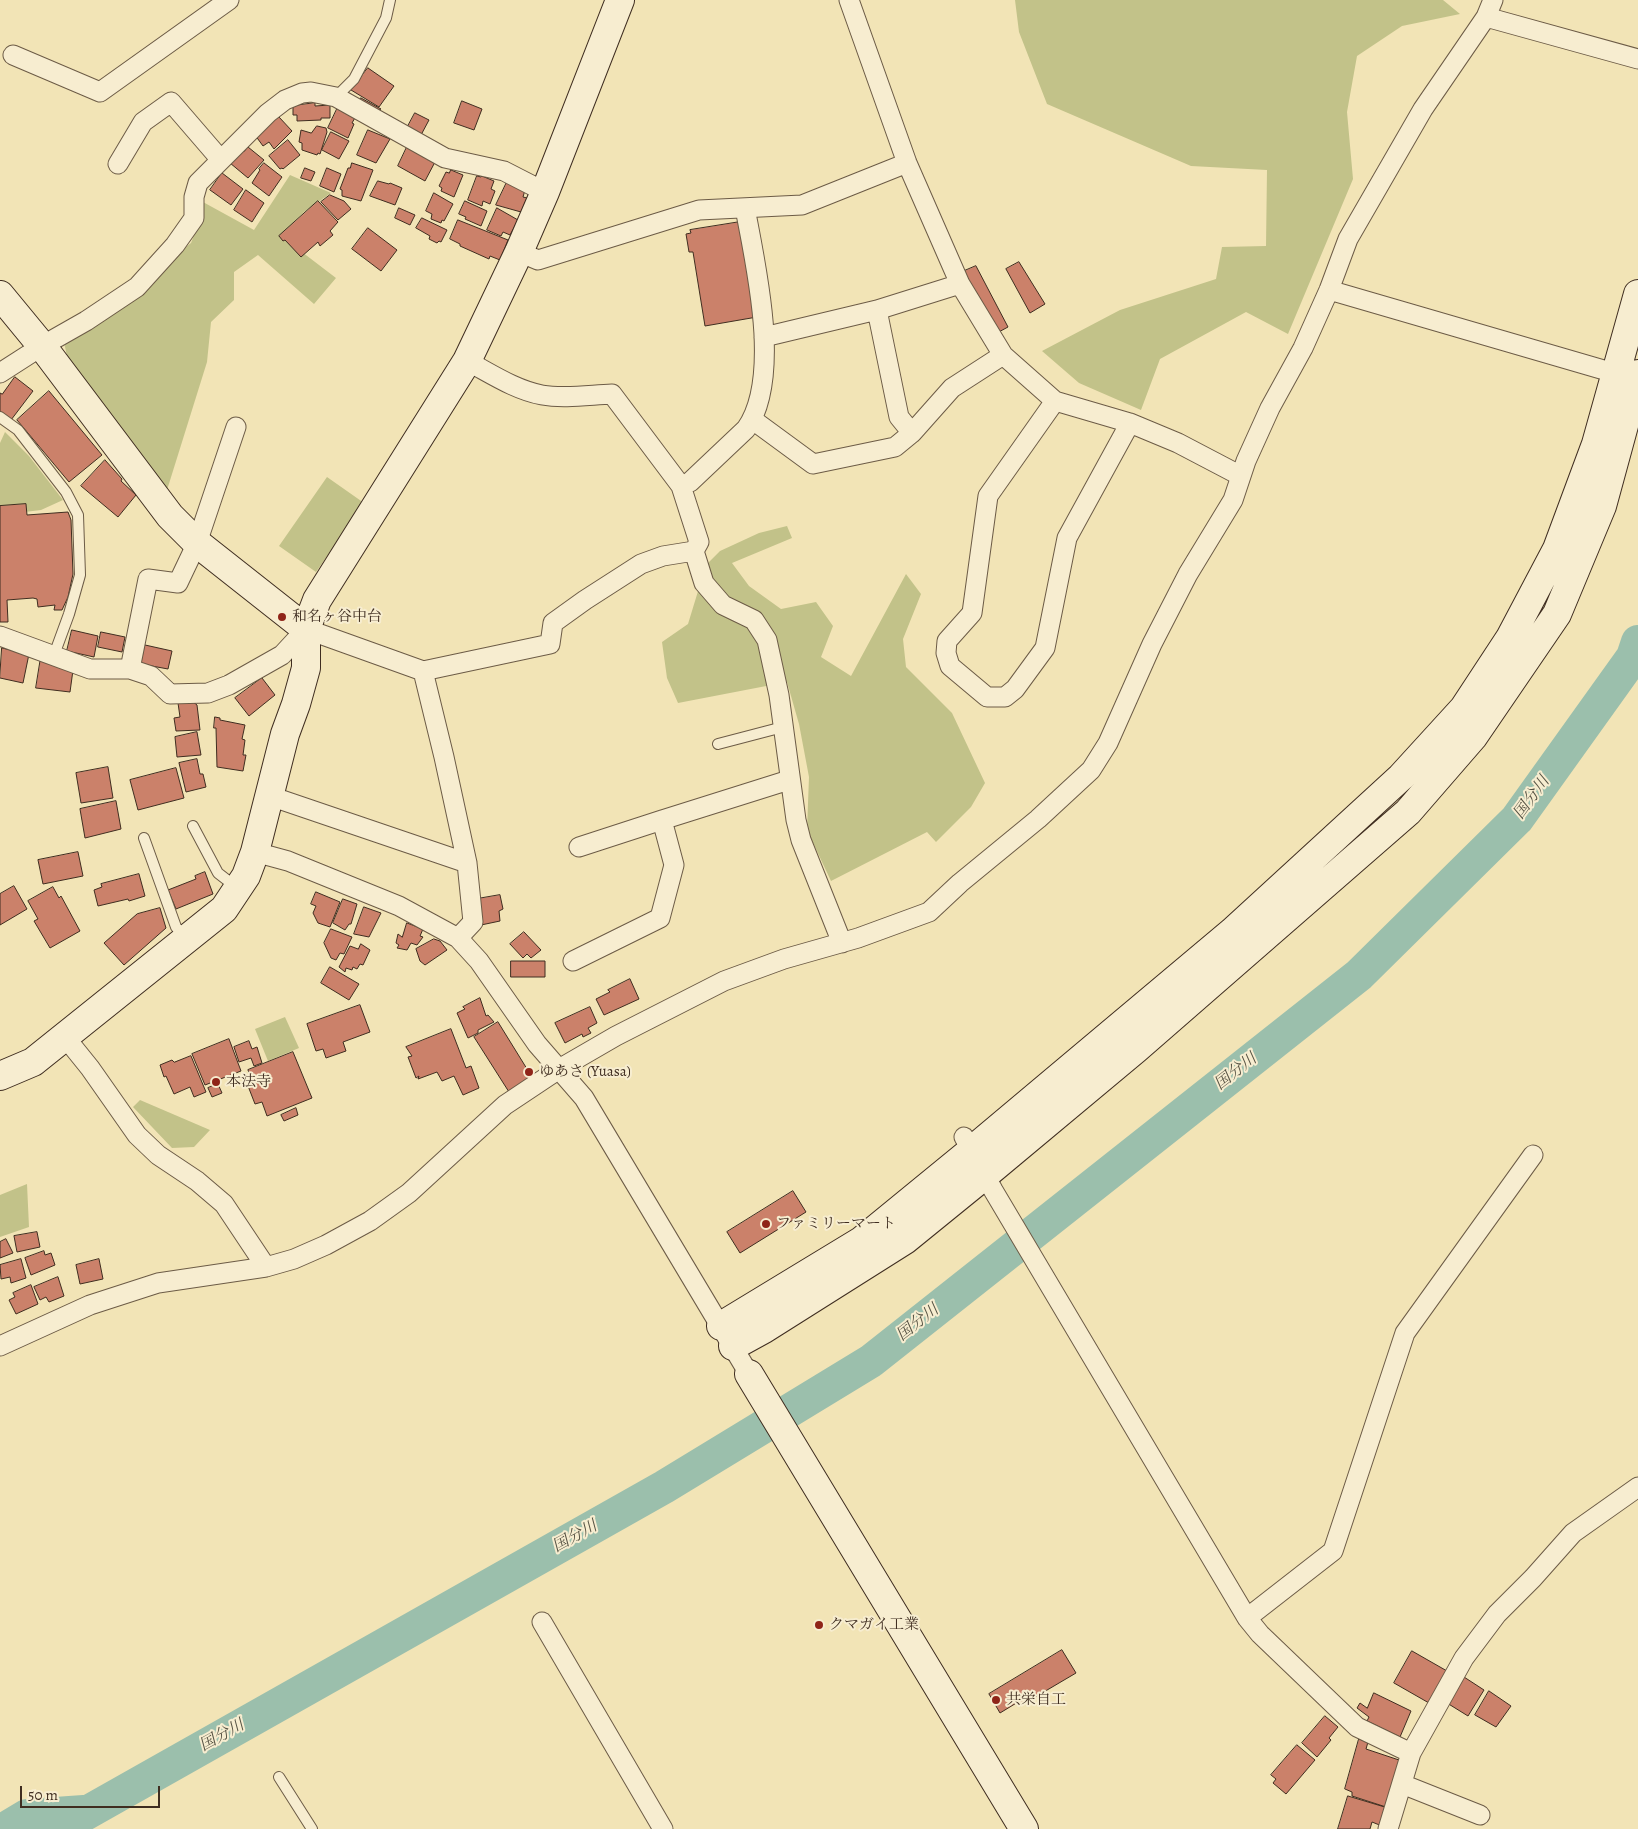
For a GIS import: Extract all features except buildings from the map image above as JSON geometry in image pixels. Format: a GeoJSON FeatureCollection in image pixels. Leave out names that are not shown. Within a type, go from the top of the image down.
{"type":"FeatureCollection","features":[{"type":"Feature","properties":{"kind":"street"},"geometry":{"type":"LineString","coordinates":[[13,55],[100,92],[229,0]]}},
{"type":"Feature","properties":{"kind":"street"},"geometry":{"type":"LineString","coordinates":[[0,1076],[34,1062],[187,940],[224,909],[246,876],[255,852],[285,734],[306,668],[306,629],[317,600],[467,361],[519,252],[545,192],[620,0]]}},
{"type":"Feature","properties":{"kind":"street"},"geometry":{"type":"LineString","coordinates":[[850,0],[907,163],[960,284],[1003,354],[1055,401],[1130,423],[1178,443],[1241,476]]}},
{"type":"Feature","properties":{"kind":"street"},"geometry":{"type":"LineString","coordinates":[[0,1346],[90,1306],[158,1283],[266,1267],[294,1259],[326,1245],[370,1221],[409,1193],[506,1106],[558,1069],[616,1036],[724,981],[890,927],[929,912],[960,883],[1038,819],[1091,770],[1108,743],[1152,644],[1188,574],[1232,500],[1246,461],[1270,408],[1303,348],[1329,290],[1348,239],[1424,109],[1489,8],[1638,59]]}},
{"type":"Feature","properties":{"kind":"street"},"geometry":{"type":"LineString","coordinates":[[0,373],[86,321],[137,287],[175,245],[194,218],[194,197],[198,184],[252,128],[284,100],[302,93],[311,92],[336,97],[444,158],[504,171],[545,192]]}},
{"type":"Feature","properties":{"kind":"street"},"geometry":{"type":"LineString","coordinates":[[118,164],[143,122],[171,102],[221,160]]}},
{"type":"Feature","properties":{"kind":"street"},"geometry":{"type":"LineString","coordinates":[[519,252],[538,260],[699,210],[802,205],[907,163]]}},
{"type":"Feature","properties":{"kind":"street"},"geometry":{"type":"LineString","coordinates":[[681,486],[690,482],[746,429],[752,420],[763,386],[764,326],[757,272],[745,208]]}},
{"type":"Feature","properties":{"kind":"street"},"geometry":{"type":"LineString","coordinates":[[764,337],[877,310],[960,284]]}},
{"type":"Feature","properties":{"kind":"street"},"geometry":{"type":"LineString","coordinates":[[1329,290],[1632,377]]}},
{"type":"Feature","properties":{"kind":"street"},"geometry":{"type":"LineString","coordinates":[[727,1336],[764,1328],[905,1240],[1136,1049],[1408,812],[1473,737],[1557,614],[1602,506],[1632,377],[1638,294]]}},
{"type":"Feature","properties":{"kind":"street"},"geometry":{"type":"LineString","coordinates":[[0,295],[42,346],[166,510],[197,543],[306,629],[423,671],[550,644],[553,623],[641,564],[663,556],[694,551]]}},
{"type":"Feature","properties":{"kind":"street"},"geometry":{"type":"LineString","coordinates":[[877,310],[899,417],[912,433]]}},
{"type":"Feature","properties":{"kind":"street"},"geometry":{"type":"LineString","coordinates":[[752,420],[813,464],[895,448],[912,433],[952,388],[1003,354]]}},
{"type":"Feature","properties":{"kind":"street"},"geometry":{"type":"LineString","coordinates":[[467,361],[515,386],[541,395],[612,394],[681,486],[699,542],[694,551],[704,583],[723,605],[754,620],[767,640],[779,695],[789,780],[796,820],[801,840],[842,943]]}},
{"type":"Feature","properties":{"kind":"street"},"geometry":{"type":"LineString","coordinates":[[727,1336],[861,1241],[968,1144],[1232,932],[1401,777],[1464,708],[1510,638],[1557,549],[1596,444],[1632,377]]}},
{"type":"Feature","properties":{"kind":"street"},"geometry":{"type":"LineString","coordinates":[[1055,401],[988,496],[972,613],[947,641],[946,653],[950,666],[987,697],[1005,697],[1015,689],[1045,648],[1066,538],[1130,423]]}},
{"type":"Feature","properties":{"kind":"street"},"geometry":{"type":"LineString","coordinates":[[130,669],[148,579],[178,583],[197,543],[236,427]]}},
{"type":"Feature","properties":{"kind":"street"},"geometry":{"type":"LineString","coordinates":[[0,636],[90,669],[130,669],[151,676],[170,694],[208,693],[229,685],[282,655],[306,629]]}},
{"type":"Feature","properties":{"kind":"street"},"geometry":{"type":"LineString","coordinates":[[423,671],[467,863],[473,922],[458,938]]}},
{"type":"Feature","properties":{"kind":"street"},"geometry":{"type":"LineString","coordinates":[[578,847],[789,780]]}},
{"type":"Feature","properties":{"kind":"street"},"geometry":{"type":"LineString","coordinates":[[270,796],[467,863]]}},
{"type":"Feature","properties":{"kind":"street"},"geometry":{"type":"LineString","coordinates":[[572,961],[660,918],[674,865],[662,820]]}},
{"type":"Feature","properties":{"kind":"street"},"geometry":{"type":"LineString","coordinates":[[255,852],[288,861],[399,906],[458,938],[479,961],[537,1044],[584,1098],[1024,1829]]}},
{"type":"Feature","properties":{"kind":"street"},"geometry":{"type":"LineString","coordinates":[[65,1038],[90,1068],[137,1135],[158,1154],[198,1181],[224,1204],[266,1267]]}},
{"type":"Feature","properties":{"kind":"street"},"geometry":{"type":"LineString","coordinates":[[968,1144],[998,1200],[1247,1618],[1260,1634],[1356,1727],[1411,1753]]}},
{"type":"Feature","properties":{"kind":"street"},"geometry":{"type":"LineString","coordinates":[[1247,1618],[1333,1551],[1406,1333],[1533,1155]]}},
{"type":"Feature","properties":{"kind":"street"},"geometry":{"type":"LineString","coordinates":[[1388,1829],[1411,1753],[1464,1658],[1497,1614],[1533,1578],[1574,1532],[1638,1487]]}},
{"type":"Feature","properties":{"kind":"street"},"geometry":{"type":"LineString","coordinates":[[542,1622],[663,1829]]}},
{"type":"Feature","properties":{"kind":"street"},"geometry":{"type":"LineString","coordinates":[[1402,1784],[1480,1815]]}},
{"type":"Feature","properties":{"kind":"lane"},"geometry":{"type":"LineString","coordinates":[[336,97],[354,78],[386,18],[390,0]]}},
{"type":"Feature","properties":{"kind":"lane"},"geometry":{"type":"LineString","coordinates":[[0,417],[18,430],[66,492],[78,515],[80,574],[69,614],[54,655]]}},
{"type":"Feature","properties":{"kind":"lane"},"geometry":{"type":"LineString","coordinates":[[718,744],[783,727]]}},
{"type":"Feature","properties":{"kind":"lane"},"geometry":{"type":"LineString","coordinates":[[193,826],[218,873],[238,888]]}},
{"type":"Feature","properties":{"kind":"lane"},"geometry":{"type":"LineString","coordinates":[[144,838],[176,927],[187,940]]}},
{"type":"Feature","properties":{"kind":"lane"},"geometry":{"type":"LineString","coordinates":[[279,1777],[312,1829]]}},
{"type":"Feature","properties":{"kind":"green space"},"geometry":{"type":"Polygon","coordinates":[[[1015,0],[1443,0],[1460,14],[1402,26],[1357,56],[1347,112],[1353,179],[1288,334],[1246,312],[1160,359],[1141,410],[1079,383],[1042,351],[1120,310],[1216,279],[1222,247],[1266,246],[1267,170],[1191,166],[1047,104],[1019,32],[1015,0]]]}},
{"type":"Feature","properties":{"kind":"green space"},"geometry":{"type":"Polygon","coordinates":[[[290,175],[331,193],[304,212],[281,236],[336,278],[314,304],[258,255],[234,272],[234,300],[211,322],[207,362],[167,490],[70,371],[64,342],[191,243],[199,223],[203,202],[254,230],[290,175]]]}},
{"type":"Feature","properties":{"kind":"green space"},"geometry":{"type":"Polygon","coordinates":[[[5,432],[29,456],[63,500],[41,510],[0,515],[0,443],[5,432]]]}},
{"type":"Feature","properties":{"kind":"green space"},"geometry":{"type":"Polygon","coordinates":[[[327,477],[364,503],[316,572],[279,546],[327,477]]]}},
{"type":"Feature","properties":{"kind":"green space"},"geometry":{"type":"Polygon","coordinates":[[[787,526],[792,538],[732,563],[749,586],[781,609],[816,602],[833,626],[821,657],[851,676],[906,574],[921,594],[903,639],[906,667],[952,713],[985,783],[971,807],[936,842],[927,832],[831,881],[807,830],[809,777],[799,724],[787,682],[678,703],[667,678],[662,642],[688,624],[706,565],[720,551],[759,533],[787,526]]]}},
{"type":"Feature","properties":{"kind":"green space"},"geometry":{"type":"Polygon","coordinates":[[[285,1017],[299,1048],[268,1061],[255,1029],[285,1017]]]}},
{"type":"Feature","properties":{"kind":"green space"},"geometry":{"type":"Polygon","coordinates":[[[140,1100],[210,1130],[194,1147],[172,1148],[133,1107],[140,1100]]]}},
{"type":"Feature","properties":{"kind":"green space"},"geometry":{"type":"Polygon","coordinates":[[[27,1184],[29,1227],[0,1237],[0,1195],[27,1184]]]}},
{"type":"Feature","properties":{"kind":"waterway","name":"国分川"},"geometry":{"type":"LineString","coordinates":[[58,1829],[664,1487],[871,1361],[1359,975],[1517,819],[1633,657],[1638,642]]}},
{"type":"Feature","properties":{"kind":"waterway"},"geometry":{"type":"LineString","coordinates":[[5,1829],[27,1816],[84,1812]]}},
{"type":"Feature","properties":{"kind":"place","name":"和名ヶ谷中台"},"geometry":{"type":"Point","coordinates":[282,617]}},
{"type":"Feature","properties":{"kind":"place","name":"ゆあさ (Yuasa)"},"geometry":{"type":"Point","coordinates":[529,1072]}},
{"type":"Feature","properties":{"kind":"place","name":"本法寺"},"geometry":{"type":"Point","coordinates":[216,1082]}},
{"type":"Feature","properties":{"kind":"place","name":"ファミリーマート"},"geometry":{"type":"Point","coordinates":[766,1224]}},
{"type":"Feature","properties":{"kind":"place","name":"クマガイ工業"},"geometry":{"type":"Point","coordinates":[819,1625]}},
{"type":"Feature","properties":{"kind":"place","name":"共栄自工"},"geometry":{"type":"Point","coordinates":[996,1700]}}]}
